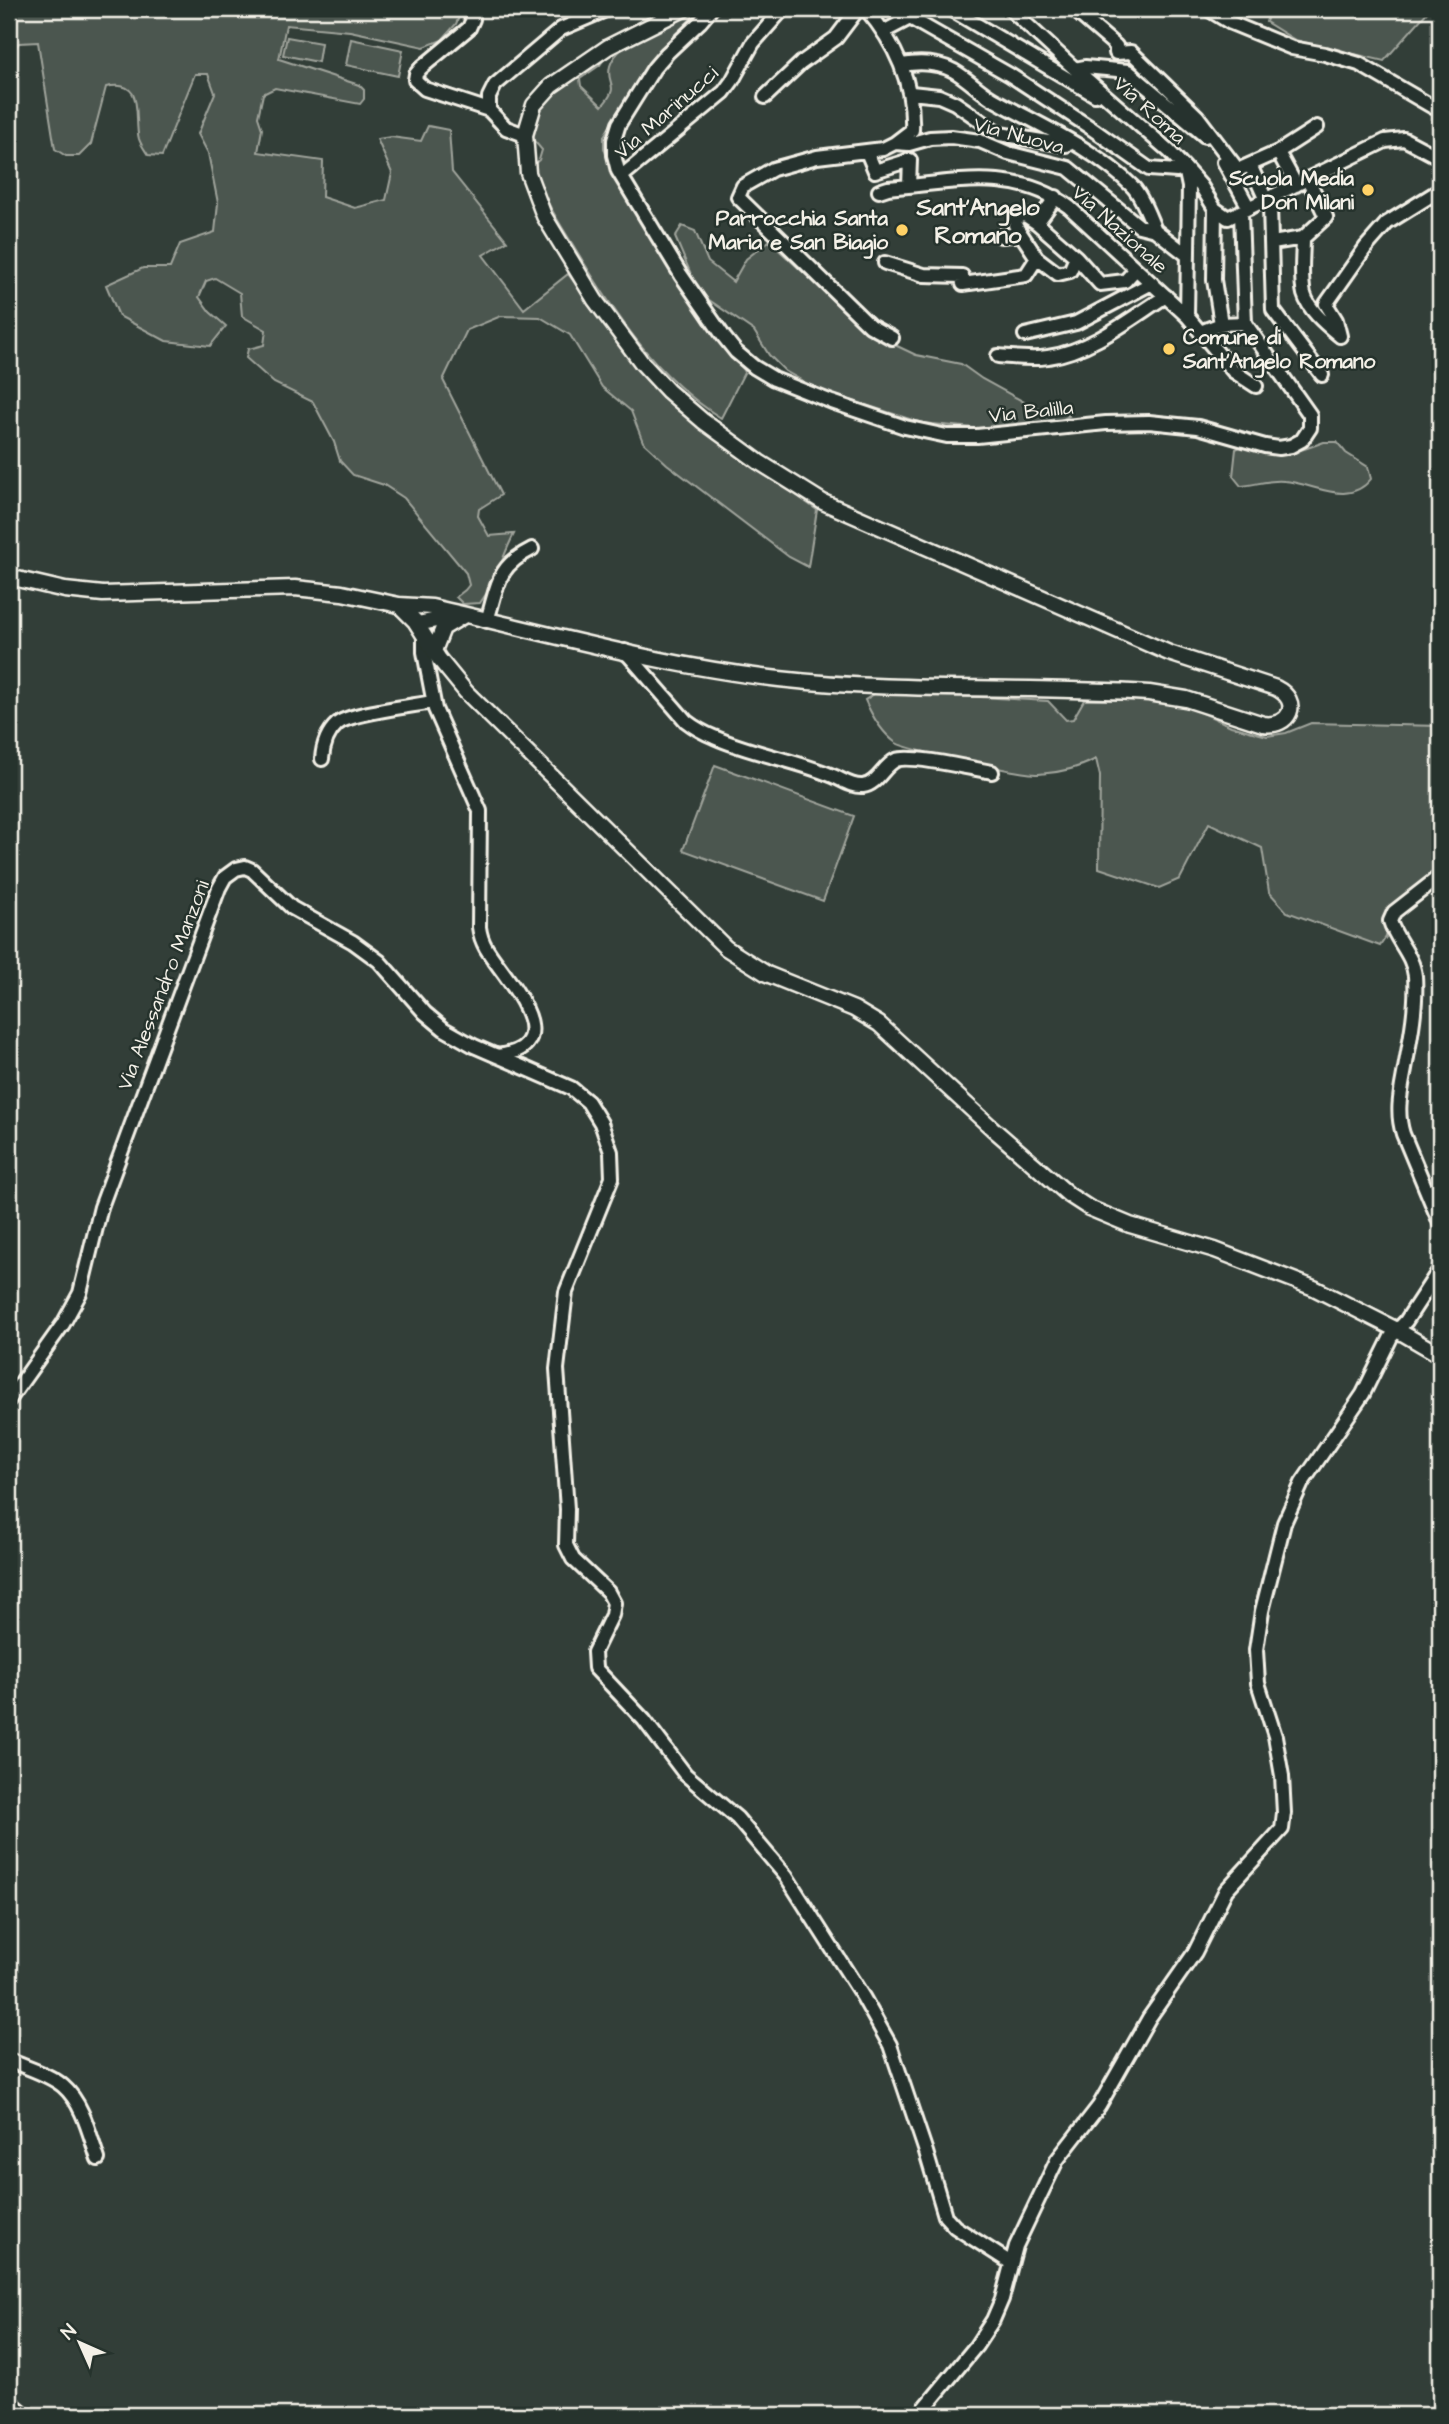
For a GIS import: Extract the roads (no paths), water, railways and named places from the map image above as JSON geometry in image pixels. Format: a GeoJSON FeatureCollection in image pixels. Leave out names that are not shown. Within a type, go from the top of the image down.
{"type":"FeatureCollection","features":[{"type":"Feature","properties":{"kind":"street"},"geometry":{"type":"LineString","coordinates":[[467,9],[473,16],[471,25],[421,68],[415,80],[425,89],[489,110],[506,128],[525,135]]}},
{"type":"Feature","properties":{"kind":"street"},"geometry":{"type":"LineString","coordinates":[[489,110],[490,92],[501,77],[561,29],[608,9]]}},
{"type":"Feature","properties":{"kind":"street"},"geometry":{"type":"LineString","coordinates":[[9,577],[90,593],[131,594],[295,587],[442,610],[720,671],[842,685],[1158,694],[1194,701],[1270,725],[1285,719],[1290,704],[1284,693],[1276,688],[1169,653],[833,507],[800,489],[722,435],[674,397],[642,363],[577,273],[547,222],[534,194],[526,162],[525,135],[534,105],[551,86],[608,47],[684,9]]}},
{"type":"Feature","properties":{"kind":"street","name":"Via Balilla"},"geometry":{"type":"LineString","coordinates":[[711,9],[659,61],[622,118],[613,149],[615,162],[676,267],[712,321],[733,348],[750,364],[769,376],[832,402],[924,432],[947,436],[977,436],[1099,423],[1159,422],[1209,429],[1265,446],[1291,446],[1308,433],[1310,415],[1245,323]]}},
{"type":"Feature","properties":{"kind":"street","name":"Via Marinucci"},"geometry":{"type":"LineString","coordinates":[[622,176],[724,92],[754,43],[783,9]]}},
{"type":"Feature","properties":{"kind":"street"},"geometry":{"type":"LineString","coordinates":[[765,97],[801,63],[836,38],[858,9]]}},
{"type":"Feature","properties":{"kind":"street"},"geometry":{"type":"LineString","coordinates":[[866,9],[902,65],[911,93],[912,130],[895,143]]}},
{"type":"Feature","properties":{"kind":"street"},"geometry":{"type":"LineString","coordinates":[[950,9],[1096,96],[1112,100]]}},
{"type":"Feature","properties":{"kind":"street","name":"Via Roma"},"geometry":{"type":"LineString","coordinates":[[1010,9],[1185,168],[1189,187],[1187,316]]}},
{"type":"Feature","properties":{"kind":"street"},"geometry":{"type":"LineString","coordinates":[[1073,9],[1116,46],[1116,53],[1131,52],[1166,85],[1197,116],[1239,170],[1245,210],[1245,323],[1221,324],[1200,332]]}},
{"type":"Feature","properties":{"kind":"street"},"geometry":{"type":"LineString","coordinates":[[1208,9],[1231,23],[1292,48],[1359,64],[1433,107]]}},
{"type":"Feature","properties":{"kind":"street"},"geometry":{"type":"LineString","coordinates":[[883,32],[910,18],[1021,82],[1149,169],[1177,171],[1185,168],[1201,186],[1215,209],[1228,218],[1395,138],[1404,139],[1440,158]]}},
{"type":"Feature","properties":{"kind":"street"},"geometry":{"type":"LineString","coordinates":[[902,65],[924,61],[953,71],[990,97],[1091,151],[1136,190],[1155,230]]}},
{"type":"Feature","properties":{"kind":"street"},"geometry":{"type":"LineString","coordinates":[[1074,69],[1085,67],[1128,71],[1203,133],[1271,198]]}},
{"type":"Feature","properties":{"kind":"street"},"geometry":{"type":"LineString","coordinates":[[911,93],[939,96],[955,103],[1000,134],[1091,151]]}},
{"type":"Feature","properties":{"kind":"street"},"geometry":{"type":"LineString","coordinates":[[1239,170],[1278,152],[1318,127]]}},
{"type":"Feature","properties":{"kind":"street","name":"Via Nuova"},"geometry":{"type":"LineString","coordinates":[[892,338],[870,326],[738,197],[743,186],[773,169],[817,158],[883,149],[895,143],[909,144],[930,138],[951,137],[980,142],[1008,153],[1068,168],[1139,226],[1155,230],[1187,255]]}},
{"type":"Feature","properties":{"kind":"street"},"geometry":{"type":"LineString","coordinates":[[867,152],[875,170],[910,160],[909,186]]}},
{"type":"Feature","properties":{"kind":"street"},"geometry":{"type":"LineString","coordinates":[[1278,152],[1296,185]]}},
{"type":"Feature","properties":{"kind":"street"},"geometry":{"type":"LineString","coordinates":[[1272,243],[1303,238],[1326,217],[1308,179]]}},
{"type":"Feature","properties":{"kind":"street","name":"Via Nazionale"},"geometry":{"type":"LineString","coordinates":[[878,191],[957,181],[995,181],[1037,188],[1056,197],[1187,316],[1233,371],[1256,386]]}},
{"type":"Feature","properties":{"kind":"street"},"geometry":{"type":"LineString","coordinates":[[1303,238],[1304,293],[1308,303],[1340,336],[1336,320],[1326,304],[1366,247],[1387,223],[1440,190]]}},
{"type":"Feature","properties":{"kind":"street"},"geometry":{"type":"LineString","coordinates":[[1037,223],[1056,197]]}},
{"type":"Feature","properties":{"kind":"street"},"geometry":{"type":"LineString","coordinates":[[1271,198],[1272,310],[1322,375]]}},
{"type":"Feature","properties":{"kind":"street"},"geometry":{"type":"LineString","coordinates":[[1215,209],[1214,280],[1221,324]]}},
{"type":"Feature","properties":{"kind":"street"},"geometry":{"type":"LineString","coordinates":[[1076,257],[1070,271],[1058,274],[1037,258],[1015,225],[1017,216],[1025,215],[1037,223],[1076,257],[1100,284],[1125,281],[1136,269]]}},
{"type":"Feature","properties":{"kind":"street"},"geometry":{"type":"LineString","coordinates":[[1001,236],[1021,234]]}},
{"type":"Feature","properties":{"kind":"street"},"geometry":{"type":"LineString","coordinates":[[885,262],[924,275],[962,276],[963,284],[1026,275],[1037,258]]}},
{"type":"Feature","properties":{"kind":"street"},"geometry":{"type":"LineString","coordinates":[[1025,335],[1082,321],[1152,283]]}},
{"type":"Feature","properties":{"kind":"street"},"geometry":{"type":"LineString","coordinates":[[998,356],[1040,358],[1065,353],[1108,333],[1166,296]]}},
{"type":"Feature","properties":{"kind":"street"},"geometry":{"type":"LineString","coordinates":[[487,621],[504,569],[516,557],[531,549]]}},
{"type":"Feature","properties":{"kind":"street"},"geometry":{"type":"LineString","coordinates":[[399,605],[473,699],[726,948],[767,974],[854,1009],[879,1024],[986,1123],[1075,1199],[1111,1219],[1215,1250],[1307,1284],[1440,1354]]}},
{"type":"Feature","properties":{"kind":"street"},"geometry":{"type":"LineString","coordinates":[[442,610],[426,614],[421,630],[433,702],[448,741],[480,807],[482,828],[479,927],[487,950],[514,987],[532,1023],[529,1038],[523,1046],[511,1054],[497,1056]]}},
{"type":"Feature","properties":{"kind":"street"},"geometry":{"type":"LineString","coordinates":[[421,630],[445,617],[463,616]]}},
{"type":"Feature","properties":{"kind":"street"},"geometry":{"type":"LineString","coordinates":[[434,652],[443,628],[463,616]]}},
{"type":"Feature","properties":{"kind":"street"},"geometry":{"type":"LineString","coordinates":[[625,651],[686,721],[699,730],[717,739],[830,774],[854,785],[866,786],[888,765],[899,759],[929,761],[992,772]]}},
{"type":"Feature","properties":{"kind":"street"},"geometry":{"type":"LineString","coordinates":[[321,759],[328,735],[341,721],[433,702]]}},
{"type":"Feature","properties":{"kind":"street","name":"Via Alessandro Manzoni"},"geometry":{"type":"LineString","coordinates":[[9,1400],[63,1324],[80,1293],[101,1207],[219,888],[232,871],[241,867],[253,870],[296,911],[353,942],[379,961],[425,1013],[444,1029],[578,1092],[596,1114],[605,1132],[612,1157],[610,1184],[566,1292],[557,1363],[567,1509],[566,1545],[573,1559],[608,1592],[614,1603],[612,1615],[594,1651],[594,1668],[645,1720],[685,1774],[742,1823],[786,1875],[890,2045],[945,2216],[956,2227],[1011,2263]]}},
{"type":"Feature","properties":{"kind":"street"},"geometry":{"type":"LineString","coordinates":[[1440,876],[1396,910],[1390,922],[1409,956],[1415,978],[1410,1041],[1399,1099],[1400,1124],[1440,1223]]}},
{"type":"Feature","properties":{"kind":"street"},"geometry":{"type":"LineString","coordinates":[[919,2415],[985,2334],[999,2306],[1020,2238],[1057,2160],[1103,2099],[1149,2018],[1195,1952],[1226,1889],[1282,1829],[1282,1776],[1275,1736],[1258,1683],[1256,1645],[1282,1529],[1307,1474],[1367,1387],[1391,1337],[1406,1321],[1440,1269]]}},
{"type":"Feature","properties":{"kind":"street"},"geometry":{"type":"LineString","coordinates":[[9,2060],[57,2081],[66,2089],[81,2114],[98,2159]]}},
{"type":"Feature","properties":{"kind":"street"},"geometry":{"type":"LineString","coordinates":[[9,2401],[26,2415]]}},
{"type":"Feature","properties":{"kind":"place","name":"Scuola Media Don Milani"},"geometry":{"type":"Point","coordinates":[1368,190]}},
{"type":"Feature","properties":{"kind":"place","name":"Parrocchia Santa Maria e San Biagio"},"geometry":{"type":"Point","coordinates":[902,230]}},
{"type":"Feature","properties":{"kind":"place","name":"Comune di Sant'Angelo Romano"},"geometry":{"type":"Point","coordinates":[1169,349]}},
{"type":"Feature","properties":{"kind":"district","name":"Sant'Angelo Romano"},"geometry":{"type":"Point","coordinates":[978,221]}}]}
